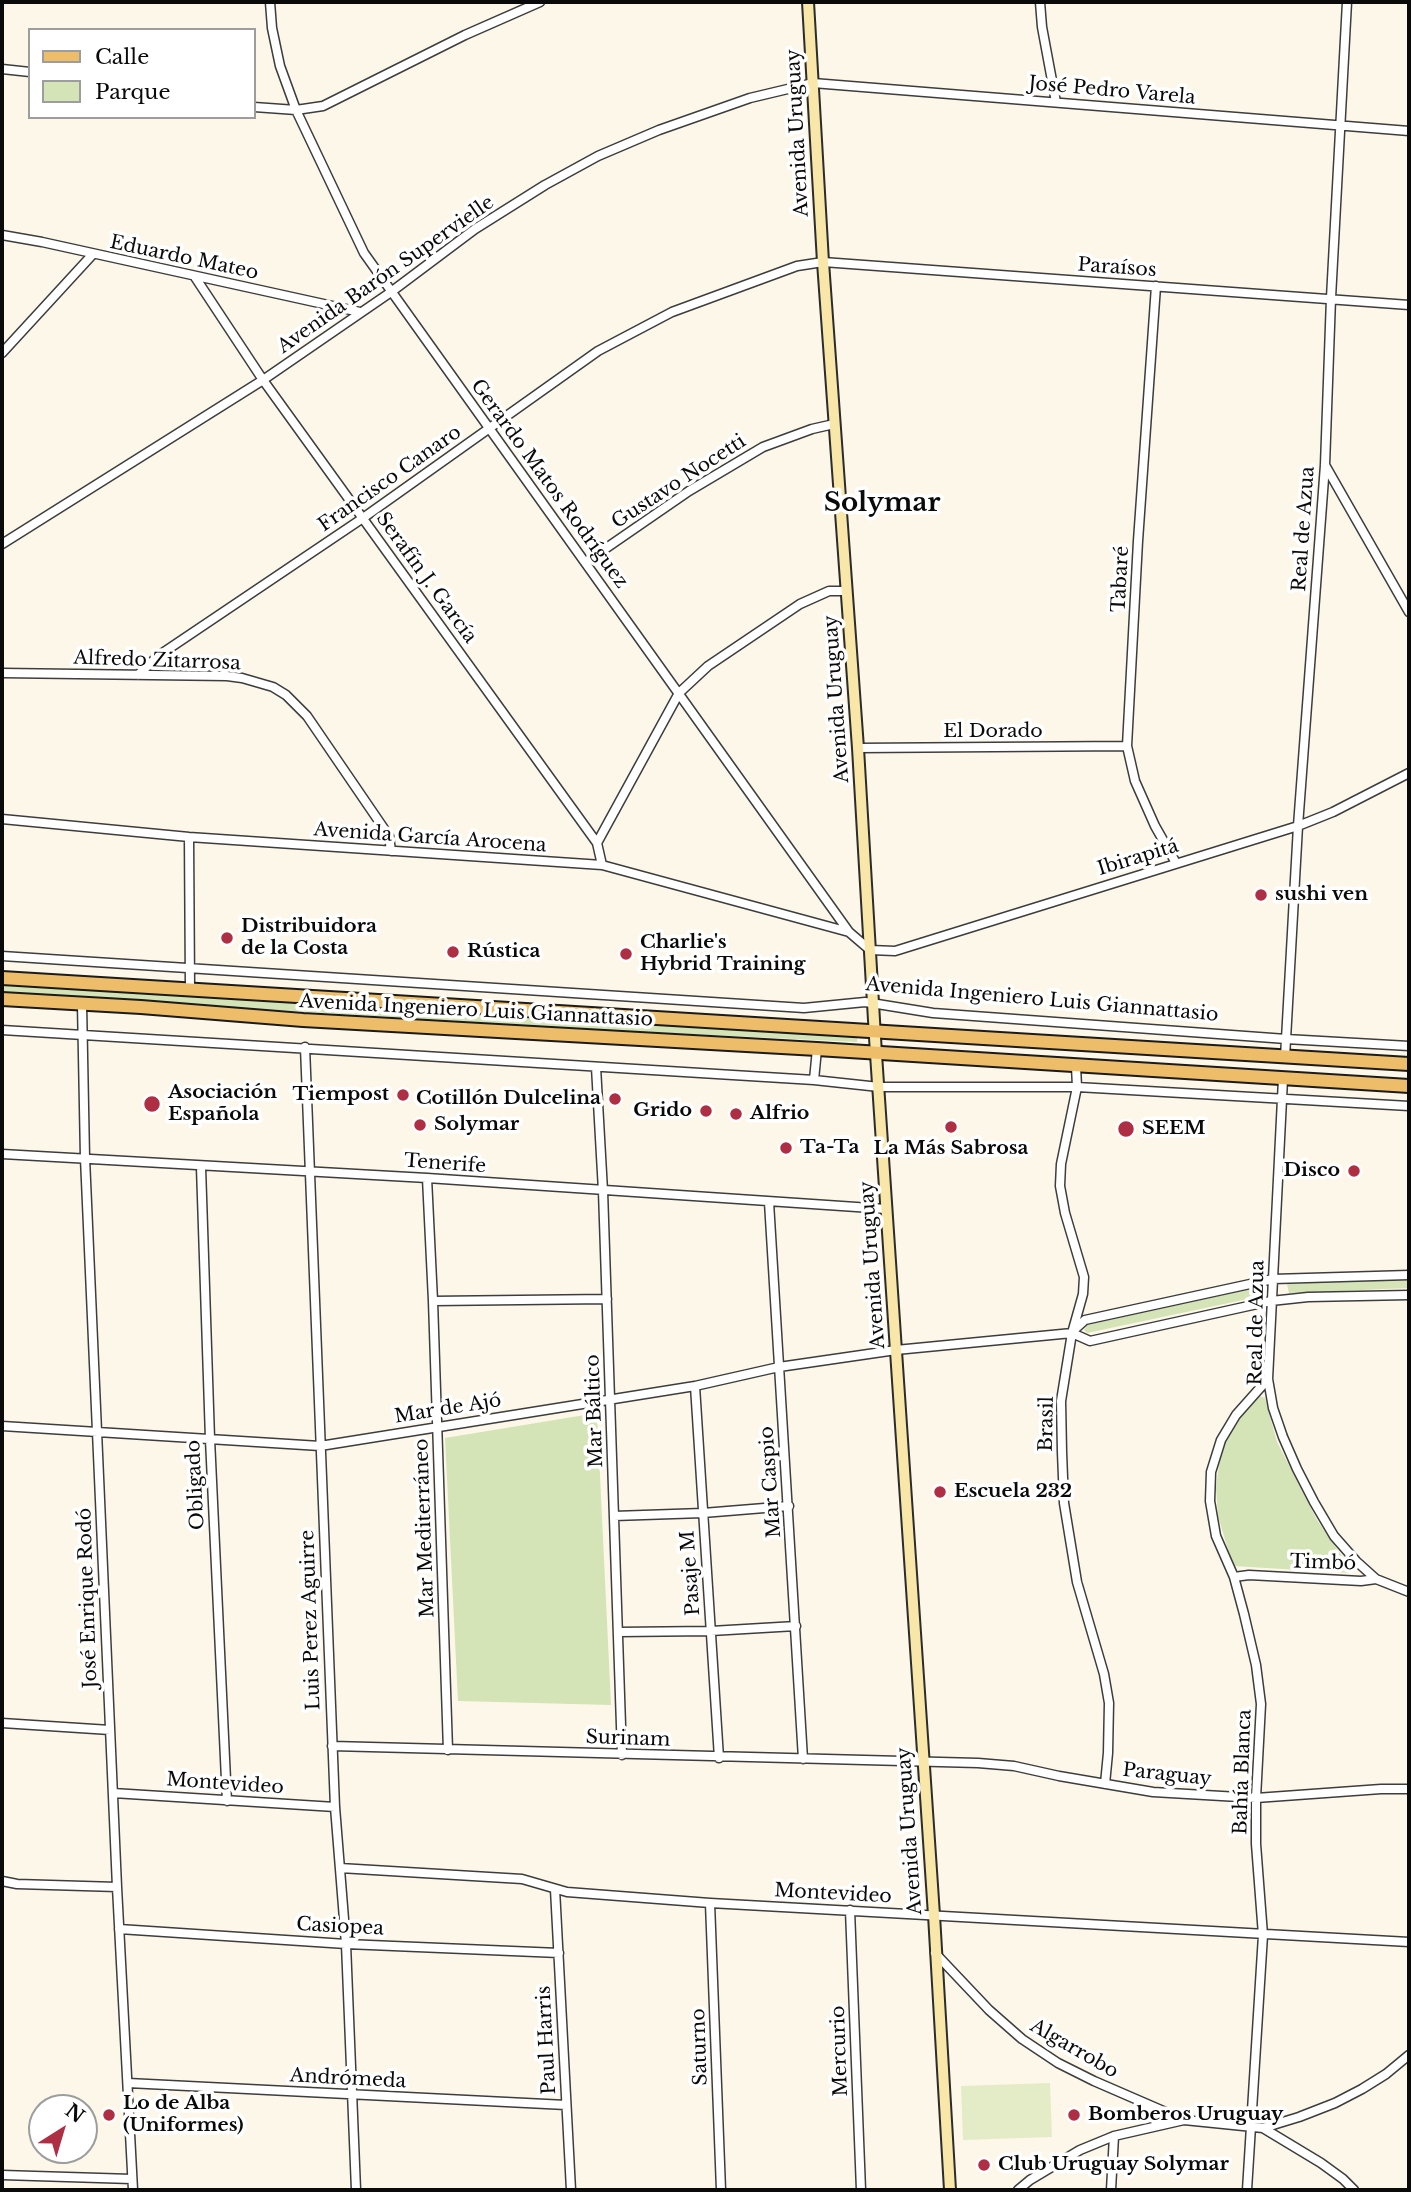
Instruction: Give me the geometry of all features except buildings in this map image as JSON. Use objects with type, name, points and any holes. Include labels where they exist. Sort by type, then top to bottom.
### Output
[{"type":"main road","name":"Avenida Ingeniero Luis Giannattasio","points":[[2,978],[1409,1064]]},
{"type":"main road","name":"Avenida Ingeniero Luis Giannattasio","points":[[2,999],[331,1022],[1409,1086]]},
{"type":"street","name":"Gerardo Matos Rodríguez","points":[[270,2],[280,66],[296,110],[364,253],[849,932],[870,950]]},
{"type":"street","points":[[256,107],[296,110],[323,106],[465,35],[540,2]]},
{"type":"street","name":"Avenida Uruguay","points":[[808,2],[950,2190]]},
{"type":"street","points":[[1040,2],[1056,102]]},
{"type":"street","name":"Real de Azua","points":[[1285,1058],[1297,826],[1325,465],[1347,2]]},
{"type":"street","points":[[2,69],[28,72]]},
{"type":"street","name":"José Pedro Varela","points":[[813,83],[1409,131]]},
{"type":"street","name":"Avenida Barón Supervielle","points":[[2,544],[262,380],[391,292],[475,229],[545,185],[598,156],[659,130],[750,98],[813,83]]},
{"type":"street","name":"Eduardo Mateo","points":[[2,235],[360,312]]},
{"type":"street","points":[[2,353],[93,254]]},
{"type":"street","name":"Paraísos","points":[[823,262],[1409,305]]},
{"type":"street","name":"Francisco Canaro","points":[[138,675],[158,656],[363,518],[598,351],[672,312],[797,266],[823,262]]},
{"type":"street","name":"Serafín J. García","points":[[195,277],[262,380],[597,843],[602,865]]},
{"type":"street","name":"Tabaré","points":[[1156,286],[1127,746],[1135,781],[1155,826],[1176,863]]},
{"type":"street","name":"Gustavo Nocetti","points":[[586,562],[689,491],[763,447],[834,424]]},
{"type":"street","points":[[1325,465],[1409,612]]},
{"type":"street","points":[[597,843],[679,693],[708,666],[800,604],[829,591],[846,591]]},
{"type":"street","name":"Alfredo Zitarrosa","points":[[2,673],[242,678],[259,682],[286,695],[307,716],[388,836],[391,851]]},
{"type":"street","name":"El Dorado","points":[[858,748],[1127,746]]},
{"type":"street","name":"Ibirapitá","points":[[870,950],[895,951],[1297,826],[1333,813],[1409,773]]},
{"type":"street","name":"Avenida García Arocena","points":[[2,819],[190,837],[602,865],[849,932]]},
{"type":"street","points":[[190,837],[190,989]]},
{"type":"street","name":"Avenida Ingeniero Luis Giannattasio","points":[[2,957],[804,1008],[873,1003],[933,1013],[1286,1040],[1409,1046]]},
{"type":"street","name":"José Enrique Rodó","points":[[82,1004],[85,1158],[133,2190]]},
{"type":"street","points":[[2,1030],[814,1080],[879,1087],[1077,1087],[1409,1106]]},
{"type":"street","name":"Luis Perez Aguirre","points":[[305,1048],[332,1746],[346,1944],[356,2190]]},
{"type":"street","points":[[814,1080],[817,1049]]},
{"type":"street","name":"Brasil","points":[[1076,1066],[1077,1087],[1061,1164],[1060,1186],[1084,1277],[1083,1294],[1072,1333],[1061,1401],[1064,1503],[1077,1583],[1104,1674],[1109,1703],[1105,1784]]},
{"type":"street","name":"Mar Báltico","points":[[596,1067],[603,1191],[622,1755]]},
{"type":"street","name":"Real de Azua","points":[[1283,1079],[1268,1379],[1273,1408],[1283,1437],[1314,1502],[1334,1536],[1376,1579]]},
{"type":"street","name":"Tenerife","points":[[2,1154],[427,1178],[886,1209]]},
{"type":"street","name":"Obligado","points":[[201,1167],[210,1439],[227,1801]]},
{"type":"street","name":"Mar Mediterráneo","points":[[427,1178],[448,1750]]},
{"type":"street","name":"Mar Caspio","points":[[769,1202],[803,1759]]},
{"type":"street","points":[[1409,1275],[1273,1279],[1085,1320],[1072,1333],[1090,1341],[1272,1301],[1308,1297],[1409,1295]]},
{"type":"street","points":[[433,1301],[607,1299]]},
{"type":"street","name":"Mar de Ajó","points":[[2,1426],[320,1446],[695,1386],[779,1367],[896,1350],[1072,1333]]},
{"type":"street","name":"Bahía Blanca","points":[[1247,2190],[1263,1935],[1256,1844],[1261,1704],[1256,1665],[1234,1577],[1216,1536],[1210,1501],[1212,1472],[1221,1440],[1236,1415],[1268,1379]]},
{"type":"street","name":"Pasaje M","points":[[695,1386],[719,1758]]},
{"type":"street","points":[[614,1516],[789,1506]]},
{"type":"street","name":"Timbó","points":[[1234,1577],[1249,1575],[1361,1581],[1376,1579],[1409,1591]]},
{"type":"street","points":[[618,1632],[711,1631],[796,1626]]},
{"type":"street","points":[[2,1723],[110,1730]]},
{"type":"street","name":"Surinam","points":[[332,1746],[922,1762]]},
{"type":"street","name":"Paraguay","points":[[922,1762],[1014,1766],[1153,1792],[1195,1796],[1256,1798],[1409,1789]]},
{"type":"street","name":"Montevideo","points":[[113,1793],[335,1807]]},
{"type":"street","name":"Montevideo","points":[[340,1868],[522,1879],[567,1892],[710,1903],[1409,1942]]},
{"type":"street","points":[[2,1881],[17,1884],[117,1887]]},
{"type":"street","name":"Paul Harris","points":[[555,1889],[571,2190]]},
{"type":"street","name":"Saturno","points":[[710,1903],[721,2190]]},
{"type":"street","name":"Mercurio","points":[[850,1910],[861,2190]]},
{"type":"street","name":"Casiopea","points":[[119,1929],[346,1944],[559,1953]]},
{"type":"street","name":"Algarrobo","points":[[935,1952],[973,1994],[1022,2039],[1058,2063],[1094,2081],[1184,2120]]},
{"type":"street","points":[[1263,2128],[1335,2103],[1386,2074],[1409,2055]]},
{"type":"street","name":"Andrómeda","points":[[128,2083],[566,2105]]},
{"type":"street","points":[[1018,2190],[1072,2154],[1114,2136],[1184,2120],[1263,2128],[1321,2163],[1354,2190]]},
{"type":"street","points":[[1111,2190],[1114,2136]]},
{"type":"street","points":[[2,2175],[132,2179]]},
{"type":"green space","points":[[2,984],[857,1036],[857,1042],[584,1029],[2,993]]},
{"type":"green space","points":[[1409,1280],[1409,1288],[1289,1293],[1287,1284]]},
{"type":"green space","points":[[1256,1288],[1257,1297],[1087,1333],[1084,1330],[1087,1325]]},
{"type":"green space","points":[[1257,1395],[1265,1398],[1277,1442],[1317,1520],[1342,1556],[1355,1569],[1350,1573],[1233,1566],[1218,1516],[1216,1488],[1219,1464],[1226,1441],[1240,1415]]},
{"type":"green space","points":[[597,1413],[611,1705],[458,1701],[445,1438]]},
{"type":"green space","points":[[1050,2083],[1052,2137],[963,2140],[961,2086]]},
{"type":"place","name":"sushi ven","points":[[1261,895]]},
{"type":"place","name":"Distribuidora de la Costa","points":[[227,938]]},
{"type":"place","name":"Rústica","points":[[453,952]]},
{"type":"place","name":"Charlie's Hybrid Training","points":[[626,954]]},
{"type":"place","name":"Tiempost","points":[[403,1095]]},
{"type":"place","name":"Cotillón Dulcelina","points":[[615,1099]]},
{"type":"place","name":"Asociación Española","points":[[152,1104]]},
{"type":"place","name":"Grido","points":[[706,1111]]},
{"type":"place","name":"Alfrio","points":[[736,1114]]},
{"type":"place","name":"Solymar","points":[[420,1125]]},
{"type":"place","name":"La Más Sabrosa","points":[[951,1127]]},
{"type":"place","name":"SEEM","points":[[1126,1129]]},
{"type":"place","name":"Ta-Ta","points":[[786,1148]]},
{"type":"place","name":"Disco","points":[[1354,1171]]},
{"type":"place","name":"Escuela 232","points":[[940,1492]]},
{"type":"place","name":"Lo de Alba (Uniformes)","points":[[109,2115]]},
{"type":"place","name":"Bomberos Uruguay","points":[[1074,2115]]},
{"type":"place","name":"Club Uruguay Solymar","points":[[984,2165]]},
{"type":"district","name":"Solymar","points":[[882,504]]}]
